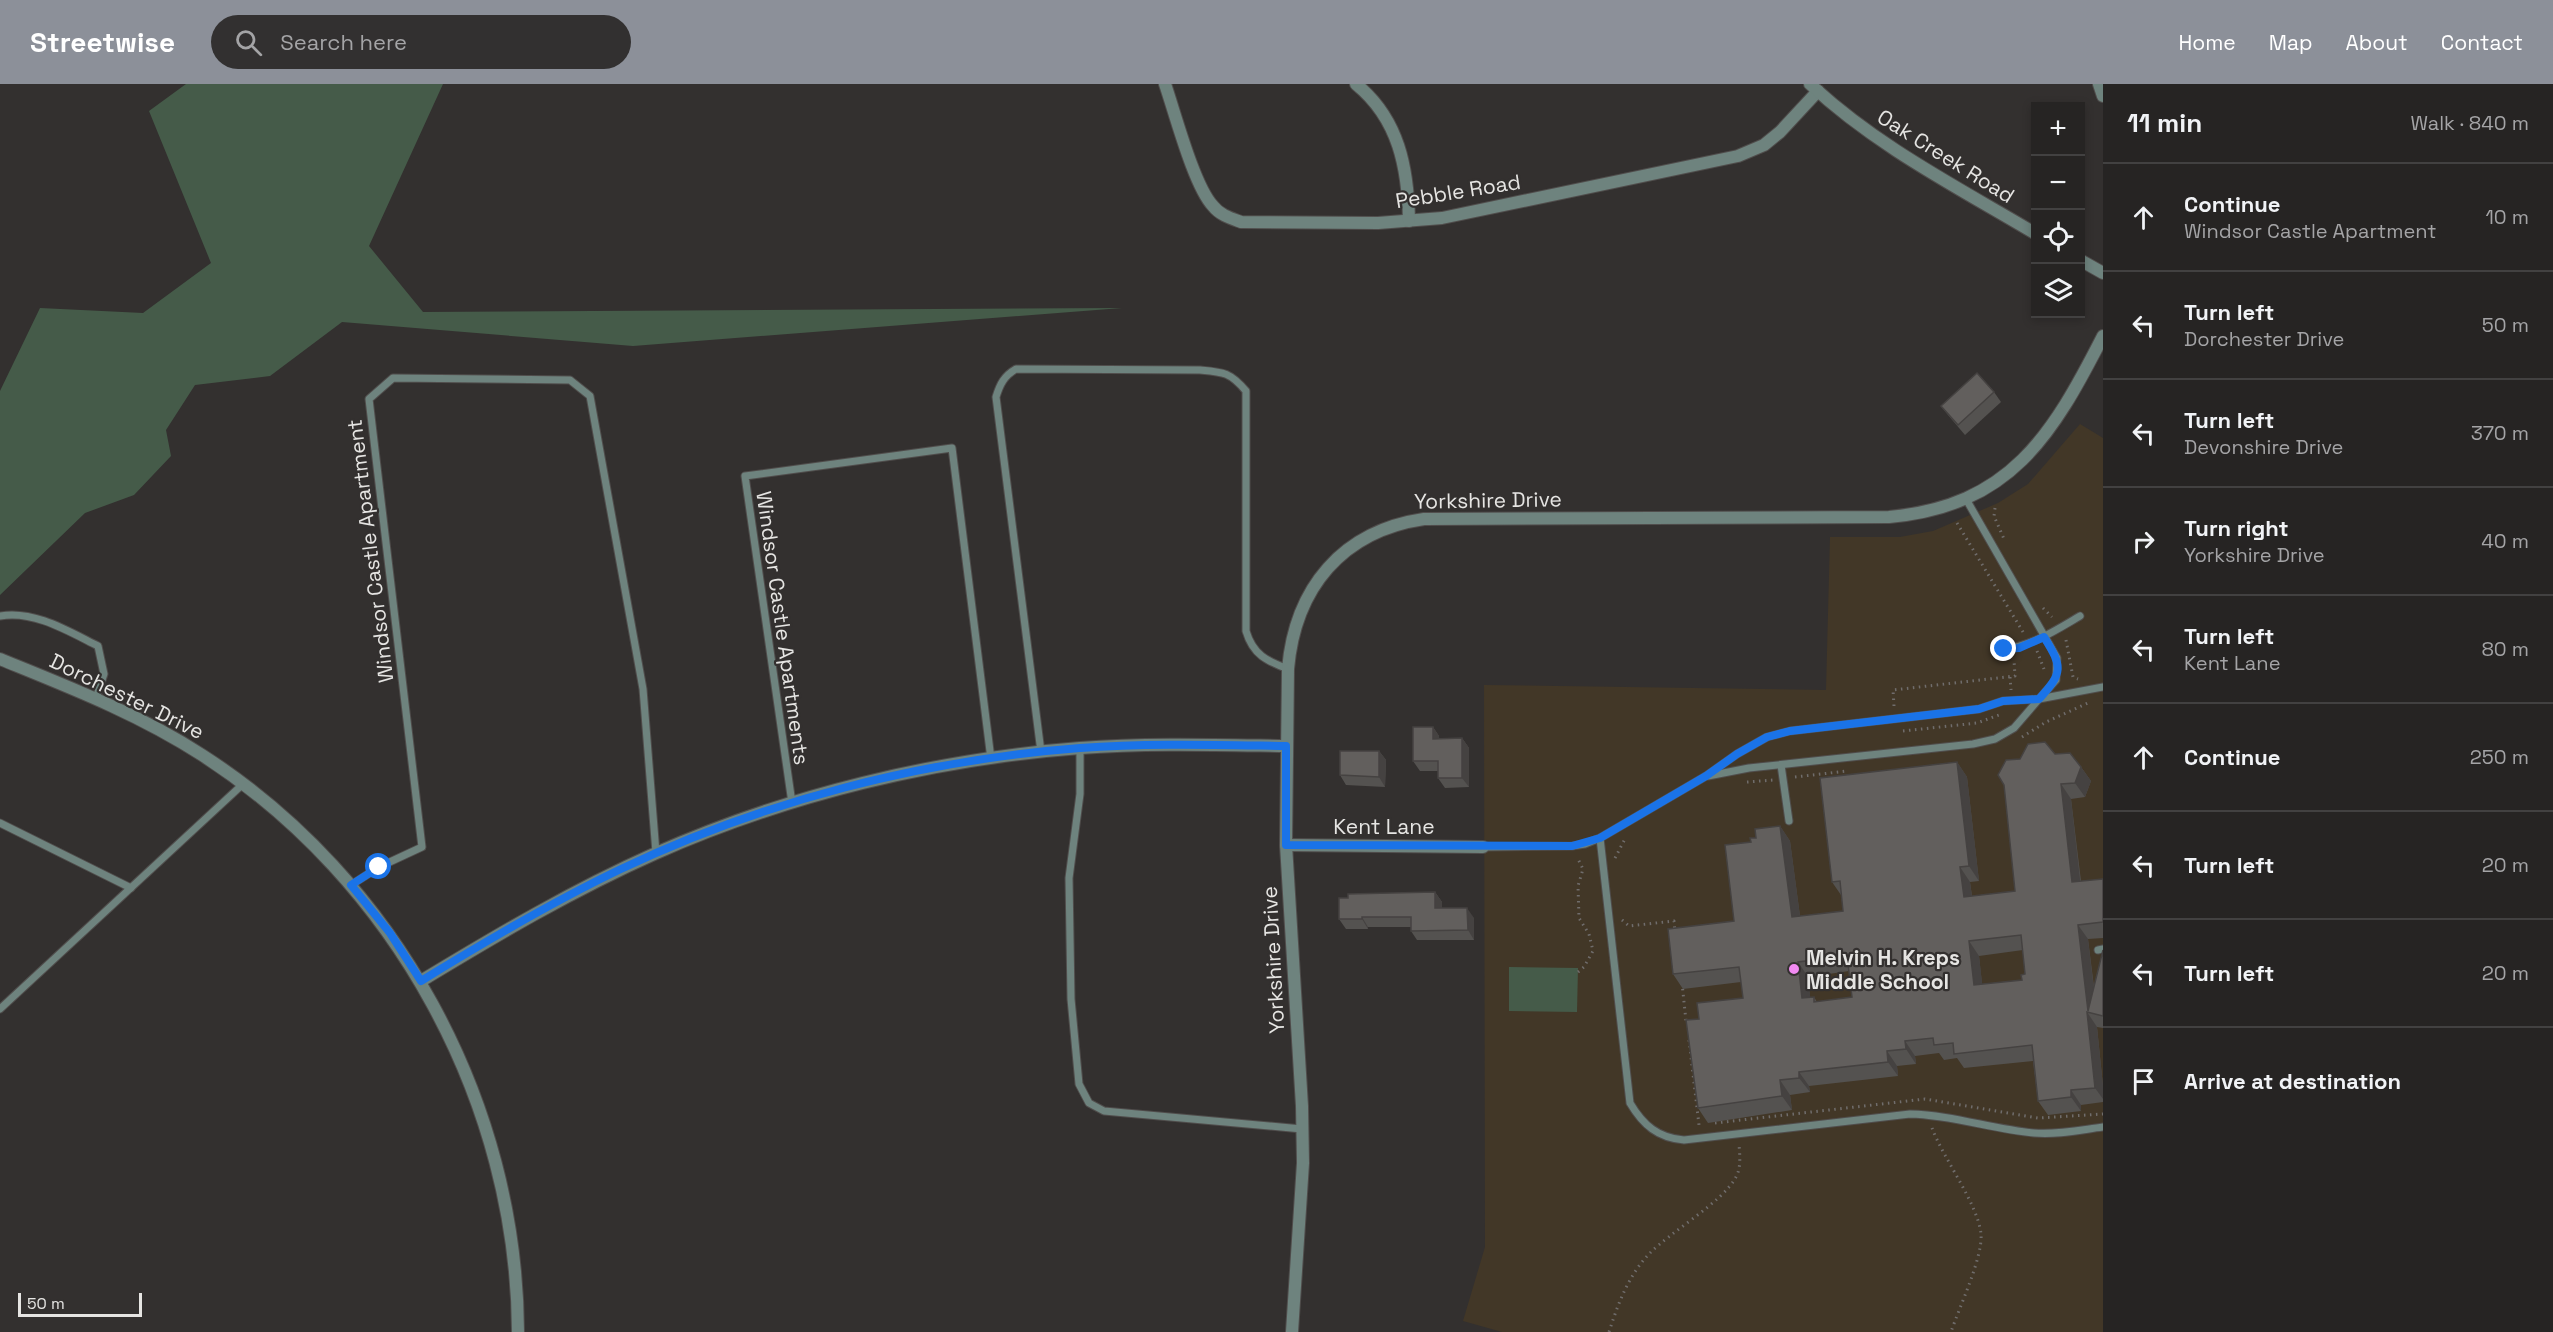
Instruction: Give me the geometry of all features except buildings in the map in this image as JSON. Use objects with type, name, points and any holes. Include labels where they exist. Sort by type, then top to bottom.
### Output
[{"type":"street","name":"Pebble Road","points":[[1164,84],[1202,189],[1212,206],[1224,216],[1241,222],[1378,224],[1442,218],[1738,156],[1764,145],[1780,132],[1814,88]]},
{"type":"street","points":[[1356,84],[1371,96],[1393,129],[1401,153],[1409,221]]},
{"type":"street","points":[[2099,84],[2103,96]]},
{"type":"street","name":"Oak Creek Road","points":[[1814,88],[1913,162],[2031,231]]},
{"type":"street","points":[[2085,263],[2103,273]]},
{"type":"street","name":"Yorkshire Drive","points":[[1292,1332],[1303,1163],[1286,845],[1288,669],[1290,643],[1297,619],[1322,573],[1360,541],[1405,522],[1424,519],[1889,517],[1920,514],[1966,499],[2008,474],[2048,433],[2064,409],[2103,336]]},
{"type":"street","name":"Dorchester Drive","points":[[0,658],[96,698],[169,735],[243,784],[299,830],[351,885],[390,933],[421,981],[467,1076],[500,1173],[515,1260],[518,1332]]},
{"type":"street","points":[[421,981],[565,897],[656,853],[792,803],[866,782],[991,759],[1080,748],[1161,744],[1286,746]]},
{"type":"street","name":"Kent Lane","points":[[1286,845],[1483,847]]},
{"type":"lane","points":[[1041,752],[996,398],[1007,374],[1016,369],[1200,370],[1229,374],[1238,381],[1246,391],[1246,631],[1254,651],[1263,660],[1288,669]]},
{"type":"lane","name":"Windsor Castle Apartment","points":[[351,885],[379,867],[422,847],[369,399],[393,378],[570,380],[590,396],[642,689],[656,853]]},
{"type":"lane","name":"Windsor Castle Apartments","points":[[792,803],[745,476],[952,448],[991,759]]},
{"type":"lane","points":[[1706,776],[1781,765],[1973,744],[1995,739],[2014,728],[2056,680],[2057,658],[1966,499]]},
{"type":"lane","points":[[0,616],[14,613],[59,626],[98,646],[104,674],[96,698]]},
{"type":"lane","points":[[2004,649],[2019,648],[2044,637],[2080,616]]},
{"type":"lane","points":[[1483,847],[1572,846],[1600,838],[1706,776],[1737,754],[1767,737],[1790,731],[1979,709],[2003,701],[2039,699],[2103,687]]},
{"type":"lane","points":[[1080,748],[1080,794],[1069,878],[1071,999],[1079,1084],[1089,1103],[1104,1111],[1302,1129]]},
{"type":"lane","points":[[1781,765],[1789,821]]},
{"type":"lane","points":[[0,1010],[243,784]]},
{"type":"lane","points":[[0,823],[130,888]]},
{"type":"lane","points":[[1600,838],[1630,1103],[1638,1116],[1653,1130],[1668,1139],[1684,1140],[1910,1114],[1934,1114],[2034,1133],[2058,1133],[2103,1127]]},
{"type":"path","points":[[1995,508],[1994,516],[2006,542]]},
{"type":"path","points":[[1958,523],[2023,632]]},
{"type":"path","points":[[2038,599],[2052,617]]},
{"type":"path","points":[[2066,640],[2073,677],[2084,681]]},
{"type":"path","points":[[2037,651],[2043,662],[2044,672]]},
{"type":"path","points":[[1894,706],[1893,690],[2015,676],[2014,660]]},
{"type":"path","points":[[2010,676],[2011,690],[2020,689]]},
{"type":"path","points":[[1741,782],[1774,780]]},
{"type":"path","points":[[1614,864],[1619,843],[1632,833]]},
{"type":"path","points":[[1578,859],[1583,869],[1578,886],[1579,918],[1589,934],[1593,951],[1584,967],[1578,972]]},
{"type":"path","points":[[1620,917],[1629,926],[1674,921],[1675,933]]},
{"type":"path","points":[[1681,978],[1686,1023]]},
{"type":"path","points":[[1688,1034],[1699,1125],[1925,1099],[2038,1118],[2103,1114]]},
{"type":"path","points":[[1931,1125],[1976,1218],[1981,1234],[1980,1250],[1951,1332]]},
{"type":"path","points":[[1609,1332],[1620,1299],[1633,1274],[1648,1255],[1723,1194],[1736,1177],[1740,1160],[1739,1145]]},
{"type":"shaded area","name":"Melvin H. Kreps Middle School","points":[[2080,424],[2103,438],[2103,1332],[1502,1332],[1463,1321],[1485,1247],[1484,685],[1826,690],[1830,537],[1900,537],[1933,531],[1998,503],[2028,484]]},
{"type":"green space","points":[[186,84],[443,84],[369,246],[423,312],[1122,308],[633,346],[342,322],[270,376],[195,385],[166,430],[171,456],[134,495],[85,513],[0,595],[0,391],[40,308],[143,313],[211,263],[149,111]]},
{"type":"green space","points":[[1509,967],[1578,968],[1577,1012],[1509,1011]]},
{"type":"place","name":"Melvin H. Kreps Middle School","points":[[1794,969]]},
{"type":"route","points":[[379,867],[351,885],[390,933],[421,981],[575,892],[656,853],[699,836],[792,803],[866,782],[913,772],[1041,752],[1161,744],[1286,746],[1286,845],[1572,846],[1600,838],[1706,776],[1737,754],[1767,737],[1790,731],[1979,709],[2003,701],[2039,699],[2056,680],[2057,658],[2044,637],[2019,648],[2004,649]]}]
